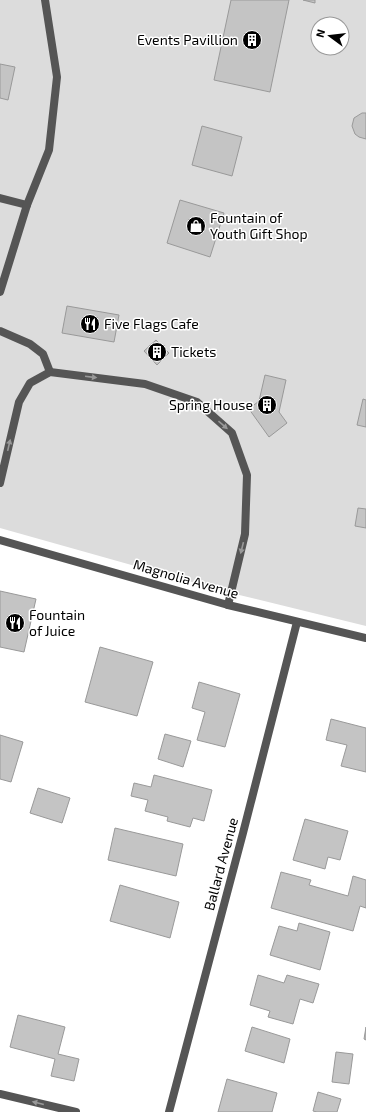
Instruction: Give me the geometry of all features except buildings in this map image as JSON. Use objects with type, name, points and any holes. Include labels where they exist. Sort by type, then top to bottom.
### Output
[{"type":"street","points":[[0,292],[27,205],[49,150],[57,77],[45,0]]},
{"type":"street","points":[[0,198],[27,205]]},
{"type":"street","points":[[0,331],[30,344],[43,354],[50,372]]},
{"type":"street","points":[[0,483],[19,402],[30,383],[50,372],[145,384],[198,402],[232,433],[247,475],[245,534],[228,605]]},
{"type":"street","name":"Magnolia Avenue","points":[[0,540],[228,605],[366,638]]},
{"type":"street","name":"Ballard Avenue","points":[[169,1112],[297,622]]},
{"type":"street","points":[[0,1094],[76,1112]]},
{"type":"shaded area","points":[[0,0],[366,0],[366,626],[231,593],[0,528]]},
{"type":"place","name":"Events Pavillion","points":[[252,40]]},
{"type":"place","name":"Fountain of Youth Gift Shop","points":[[196,226]]},
{"type":"place","name":"Five Flags Cafe","points":[[90,324]]},
{"type":"place","name":"Tickets","points":[[157,352]]},
{"type":"place","name":"Spring House","points":[[267,405]]},
{"type":"place","name":"Fountain of Juice","points":[[15,623]]}]
